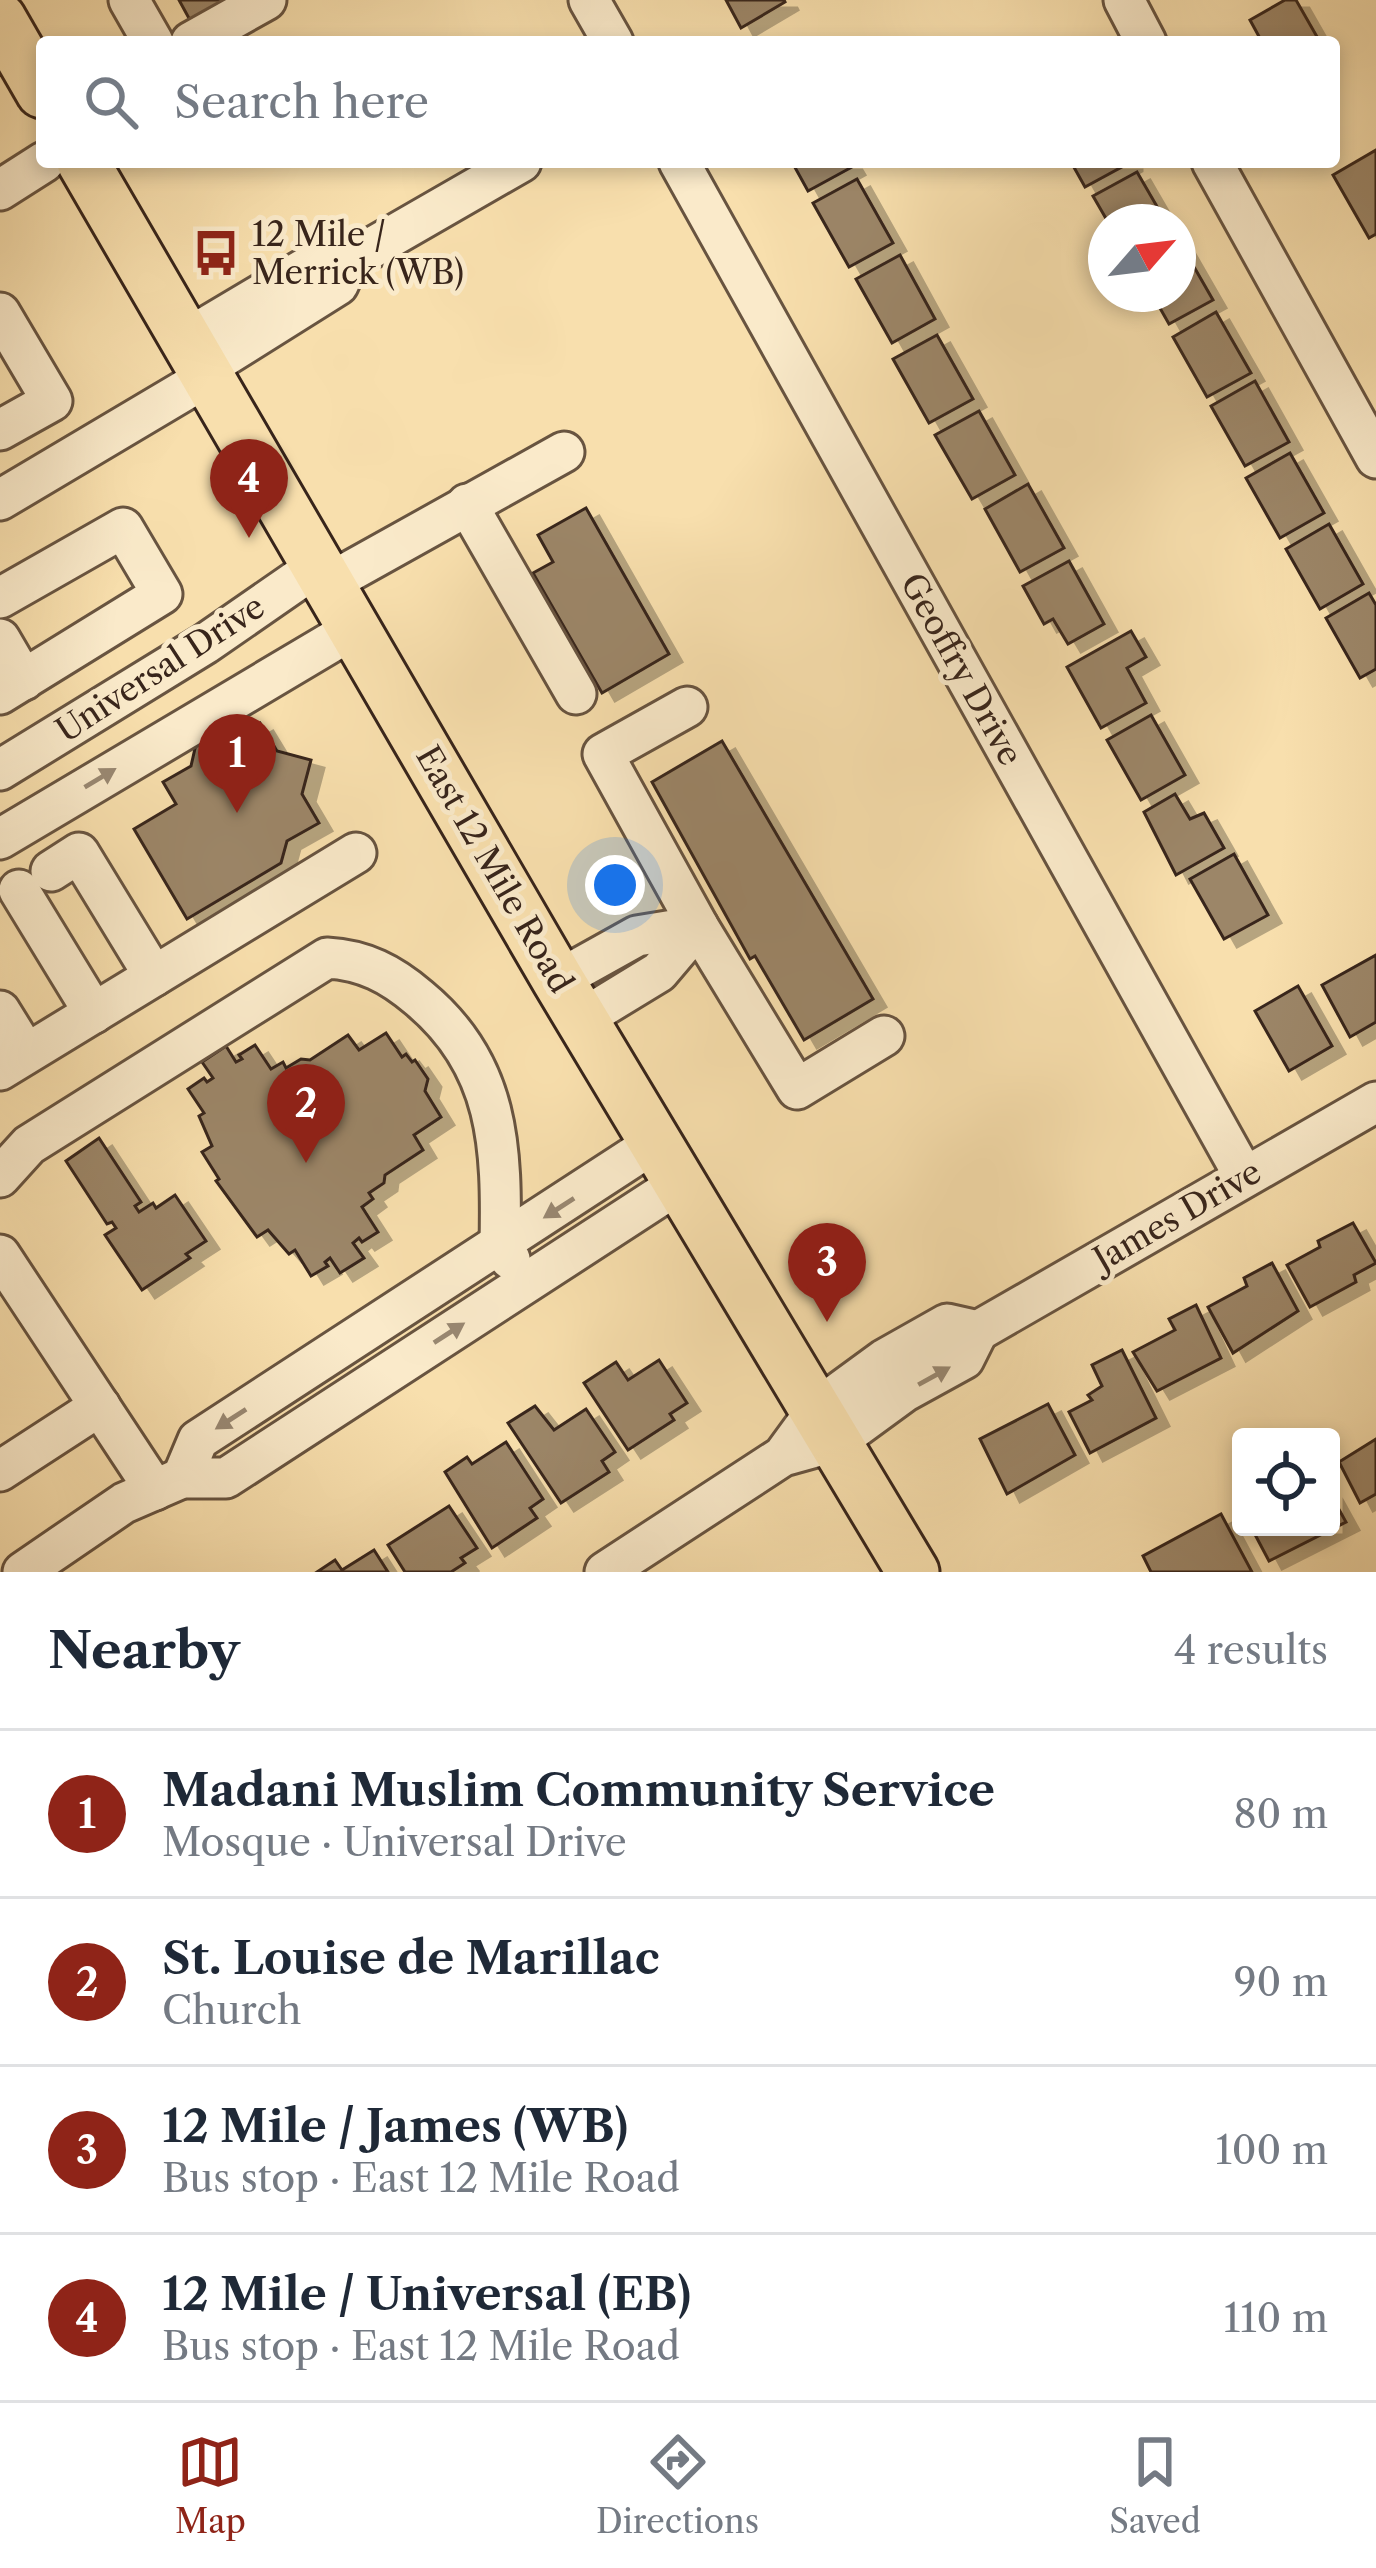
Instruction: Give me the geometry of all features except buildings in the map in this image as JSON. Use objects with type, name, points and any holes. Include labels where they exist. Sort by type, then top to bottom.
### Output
[{"type":"main road","points":[[0,19],[36,82]]},
{"type":"main road","name":"East 12 Mile Road","points":[[86,168],[570,999],[913,1572]]},
{"type":"street","points":[[129,0],[150,36]]},
{"type":"street","points":[[202,36],[266,0]]},
{"type":"street","points":[[590,0],[610,36]]},
{"type":"street","points":[[1124,0],[1143,36]]},
{"type":"street","points":[[0,190],[36,167]]},
{"type":"street","points":[[0,500],[199,362],[321,259],[349,261],[511,168]]},
{"type":"street","name":"Geoffry Drive","points":[[683,168],[1244,1175]]},
{"type":"street","points":[[1215,168],[1376,458]]},
{"type":"street","points":[[0,313],[52,400],[0,430]]},
{"type":"street","name":"Universal Drive","points":[[0,770],[324,574],[564,452]]},
{"type":"street","points":[[467,505],[575,694]]},
{"type":"street","points":[[0,598],[123,529],[163,594],[12,687],[0,639]]},
{"type":"street","name":"Universal Drive","points":[[12,831],[355,628]]},
{"type":"street","points":[[687,707],[603,754],[698,926],[796,1089],[884,1036]]},
{"type":"street","points":[[12,831],[23,887],[94,1013]]},
{"type":"street","points":[[23,887],[79,853],[154,976]]},
{"type":"street","points":[[0,1011],[13,1062],[356,854]]},
{"type":"street","points":[[570,999],[637,936],[698,926]]},
{"type":"street","points":[[0,1177],[29,1145],[327,958],[352,959],[394,977],[436,1012],[467,1047],[481,1076],[499,1141],[500,1245],[526,1283]]},
{"type":"street","name":"James Drive","points":[[604,1572],[828,1424],[885,1359],[947,1324],[979,1330],[1376,1102]]},
{"type":"street","points":[[169,1484],[198,1440],[500,1245],[668,1162]]},
{"type":"street","points":[[22,1572],[124,1503],[169,1484],[226,1478],[526,1283],[668,1162]]},
{"type":"street","points":[[0,1255],[14,1307],[169,1484]]},
{"type":"street","points":[[0,1471],[100,1406]]},
{"type":"place","name":"12 Mile / Merrick (WB)","points":[[216,253]]},
{"type":"place","name":"12 Mile / Universal (EB)","points":[[249,538]]},
{"type":"place","name":"Madani Muslim Community Service","points":[[237,813]]},
{"type":"place","name":"St. Louise de Marillac","points":[[306,1163]]},
{"type":"place","name":"12 Mile / James (WB)","points":[[827,1322]]}]
